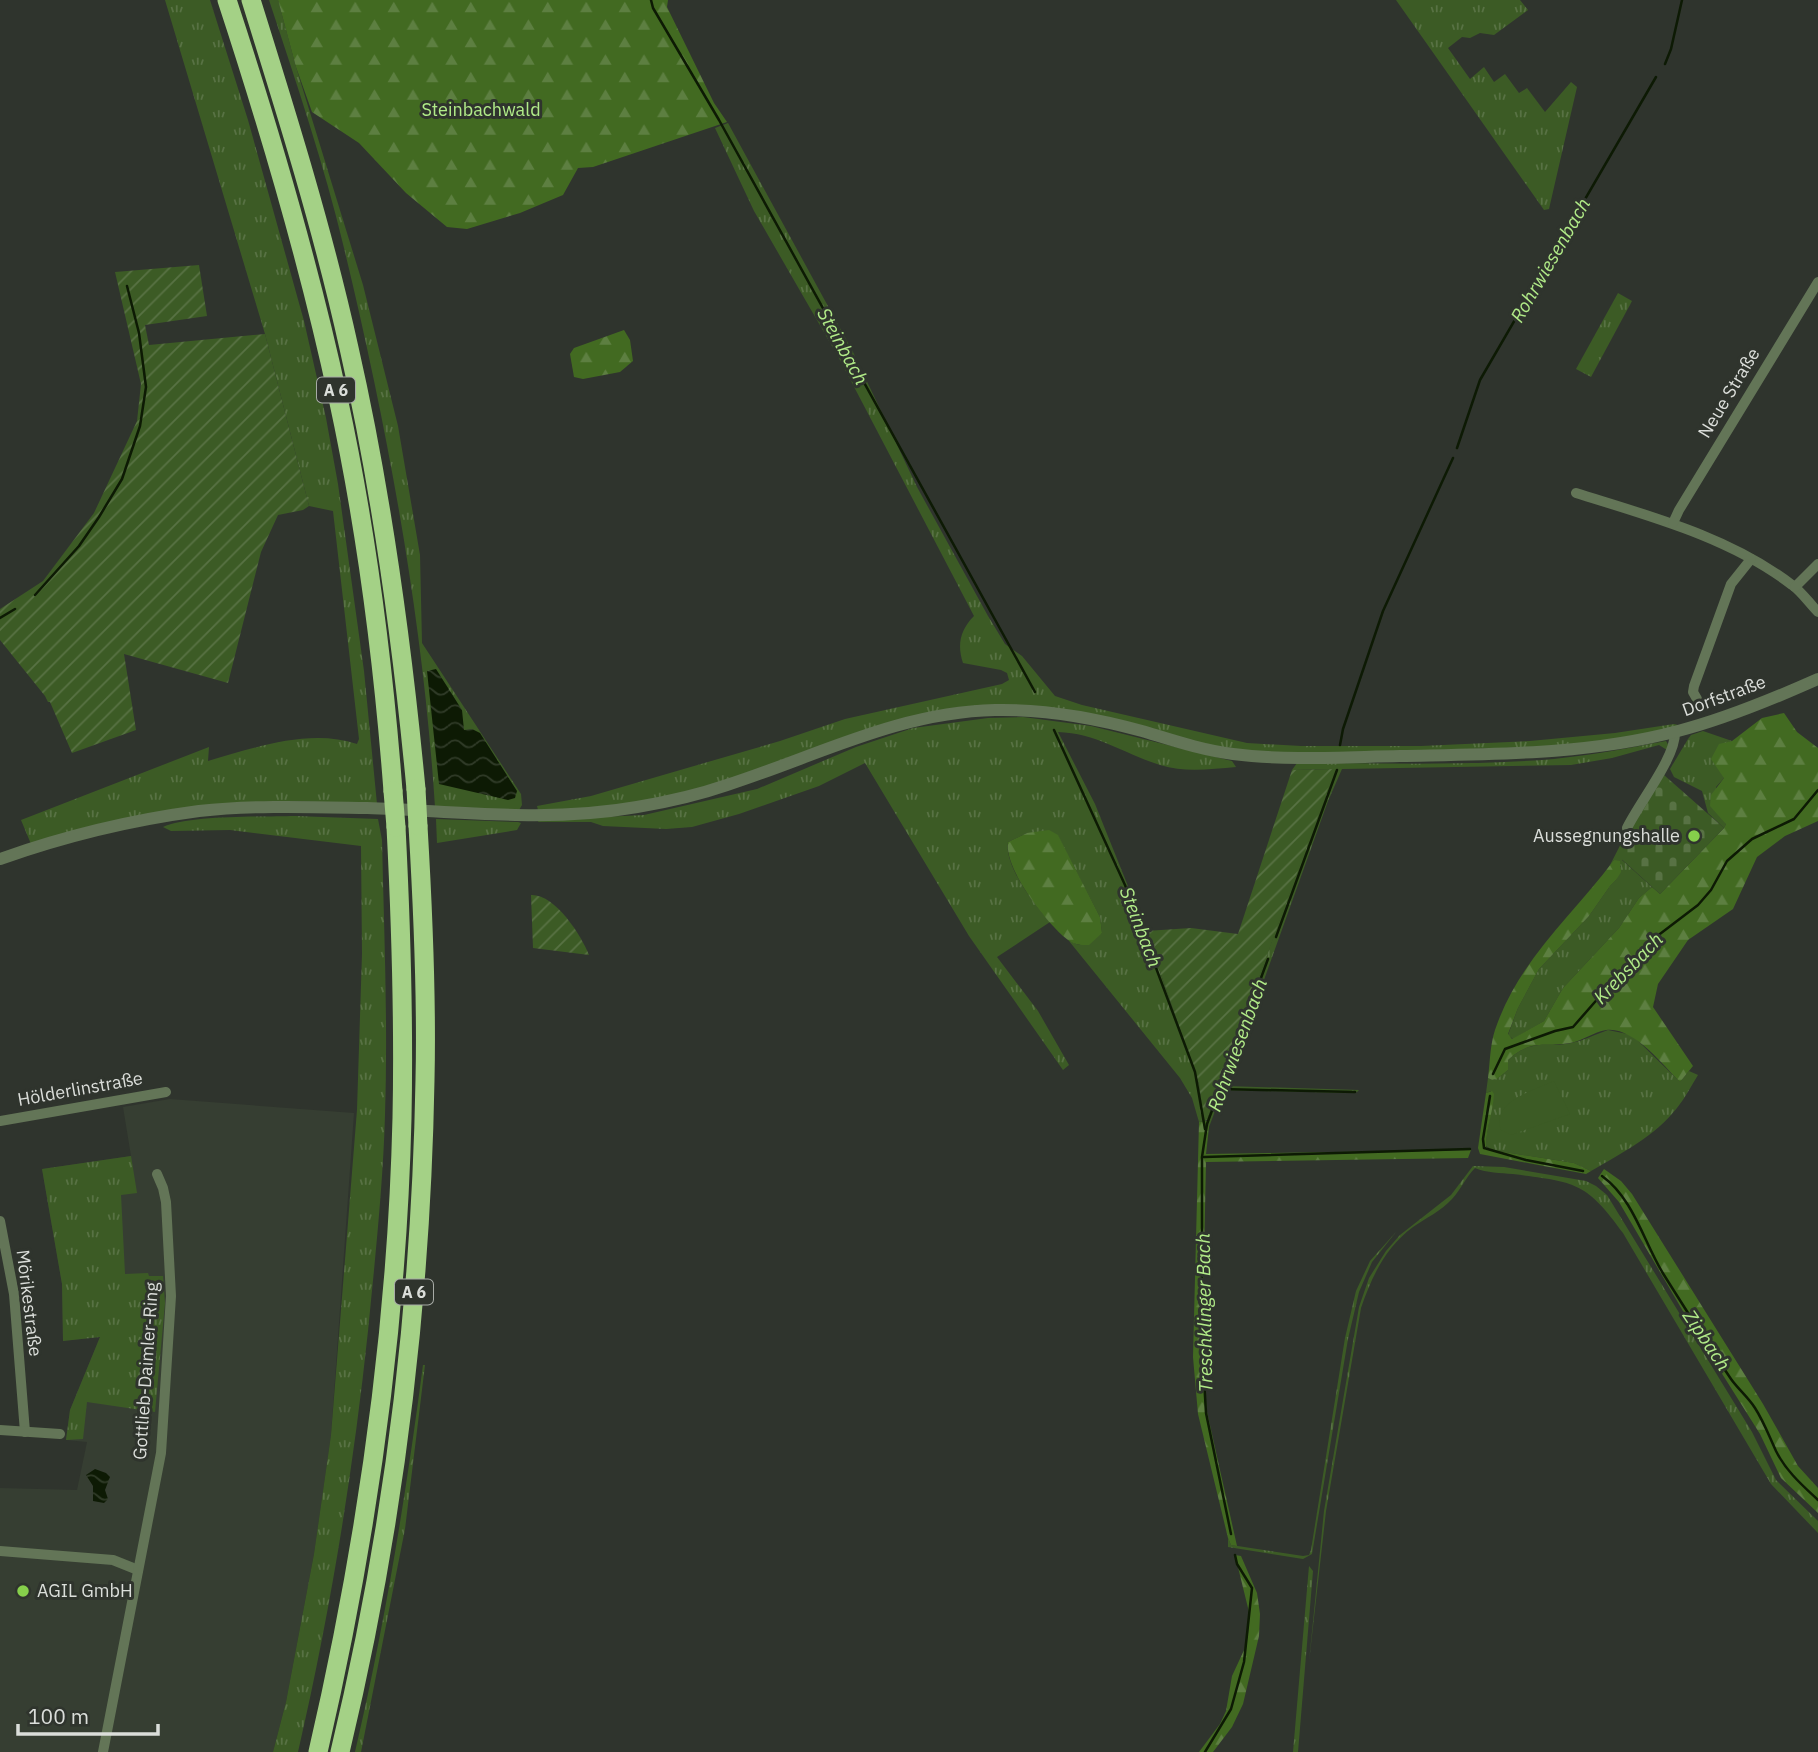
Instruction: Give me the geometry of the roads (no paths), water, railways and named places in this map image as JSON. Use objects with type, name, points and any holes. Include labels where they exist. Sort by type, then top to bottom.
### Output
[{"type":"highway","name":"A 6","points":[[227,0],[275,153],[338,397],[369,567],[384,685],[396,827],[403,1030],[402,1121],[394,1262],[368,1493],[342,1642],[318,1752]]},
{"type":"highway","name":"A 6","points":[[251,0],[307,180],[359,393],[390,565],[416,789],[424,936],[425,1067],[421,1196],[414,1293],[390,1498],[364,1645],[340,1752]]},
{"type":"street","name":"Neue Straße","points":[[1673,523],[1818,282]]},
{"type":"street","points":[[1576,493],[1673,523],[1751,559],[1795,587],[1818,612]]},
{"type":"street","points":[[1697,699],[1693,692],[1694,686],[1731,584],[1751,559]]},
{"type":"street","points":[[1795,587],[1818,564]]},
{"type":"street","name":"Dorfstraße","points":[[0,859],[114,825],[201,811],[262,807],[372,808],[526,815],[584,813],[635,807],[726,786],[890,726],[937,715],[1030,710],[1056,713],[1110,723],[1201,748],[1256,756],[1532,754],[1639,740],[1675,732],[1818,680]]},
{"type":"street","points":[[1627,828],[1670,754],[1675,732]]},
{"type":"street","name":"Hölderlinstraße","points":[[0,1121],[166,1092]]},
{"type":"street","name":"Gottlieb-Daimler-Ring","points":[[103,1752],[161,1453],[171,1296],[166,1202],[157,1174]]},
{"type":"street","name":"Mörikestraße","points":[[0,1221],[13,1294],[26,1432]]},
{"type":"street","points":[[0,1430],[60,1434]]},
{"type":"street","points":[[0,1551],[113,1560],[138,1570]]},
{"type":"water","points":[[436,669],[462,710],[464,730],[472,729],[480,733],[517,791],[515,798],[508,800],[439,784],[427,671]]},
{"type":"water","points":[[95,1469],[110,1477],[105,1490],[108,1499],[104,1503],[93,1501],[93,1486],[86,1475]]},
{"type":"waterway","name":"Steinbach","points":[[651,0],[653,8],[719,120],[1035,692]]},
{"type":"waterway","name":"Rohrwiesenbach","points":[[1665,64],[1682,0]]},
{"type":"waterway","name":"Rohrwiesenbach","points":[[1457,448],[1480,380],[1656,77]]},
{"type":"waterway","points":[[35,595],[79,546],[99,517],[122,479],[140,426],[146,387],[139,333],[127,286]]},
{"type":"waterway","name":"Rohrwiesenbach","points":[[1340,745],[1383,611],[1453,458]]},
{"type":"waterway","points":[[0,618],[15,609]]},
{"type":"waterway","name":"Steinbach","points":[[1054,730],[1125,885],[1195,1072],[1205,1129]]},
{"type":"waterway","name":"Rohrwiesenbach","points":[[1276,937],[1337,770]]},
{"type":"waterway","name":"Krebsbach","points":[[1493,1074],[1505,1049],[1573,1027],[1601,995],[1612,991],[1652,940],[1698,905],[1711,890],[1727,861],[1752,839],[1794,819],[1818,790]]},
{"type":"waterway","name":"Treschklinger Bach","points":[[1231,1534],[1206,1413],[1202,1345],[1202,1157],[1207,1124],[1268,959]]},
{"type":"waterway","points":[[1221,1089],[1355,1092]]},
{"type":"waterway","name":"Zipbach","points":[[1490,1096],[1484,1148],[1526,1160],[1583,1171]]},
{"type":"waterway","name":"Krebsbach","points":[[1204,1157],[1470,1149]]},
{"type":"waterway","name":"Zipbach","points":[[1602,1176],[1630,1209],[1664,1275],[1731,1379],[1755,1408],[1780,1458],[1818,1500]]},
{"type":"waterway","name":"Treschklinger Bach","points":[[1205,1752],[1231,1709],[1244,1662],[1252,1588],[1237,1564],[1235,1555]]},
{"type":"place","name":"Aussegnungshalle","points":[[1694,836]]},
{"type":"place","name":"AGIL GmbH","points":[[23,1591]]},
{"type":"park label","name":"Steinbachwald","points":[[481,110]]}]
